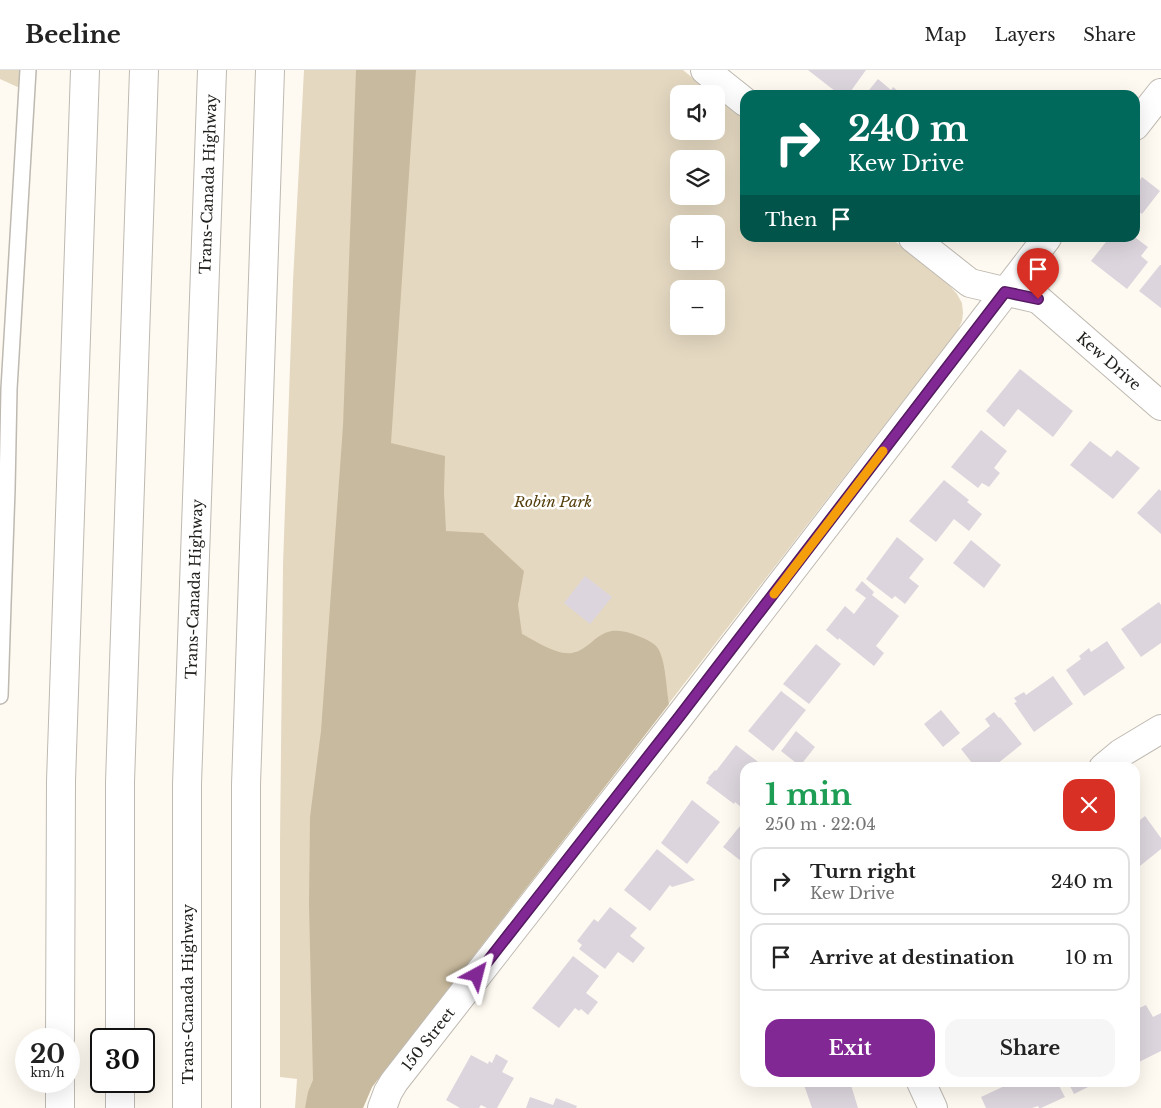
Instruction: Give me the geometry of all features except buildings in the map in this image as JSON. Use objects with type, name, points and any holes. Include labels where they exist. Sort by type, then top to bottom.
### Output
[{"type":"main road","points":[[60,1028],[62,771],[85,70]]},
{"type":"main road","points":[[120,1028],[120,782],[144,70]]},
{"type":"main road","name":"Trans-Canada Highway","points":[[187,1108],[187,784],[212,70]]},
{"type":"main road","points":[[246,1108],[246,784],[270,70]]},
{"type":"main road","points":[[705,70],[740,98]]},
{"type":"main road","points":[[1140,120],[1161,93]]},
{"type":"main road","name":"Kew Drive","points":[[918,242],[970,283],[1038,299],[1161,406]]},
{"type":"main road","name":"150 Street","points":[[382,1108],[394,1082],[679,717],[1044,242]]},
{"type":"main road","points":[[1111,762],[1121,753],[1161,729]]},
{"type":"main road","points":[[923,1087],[933,1108]]},
{"type":"main road","points":[[60,1093],[60,1108]]},
{"type":"main road","points":[[120,1093],[120,1108]]},
{"type":"lane","points":[[0,696],[4,489],[28,70]]},
{"type":"green space","points":[[0,70],[23,70],[22,89],[0,79]]},
{"type":"green space","name":"Robin Park","points":[[304,70],[683,70],[701,85],[670,85],[670,140],[725,140],[725,104],[740,116],[740,242],[896,242],[950,286],[957,294],[962,303],[963,313],[958,330],[372,1087],[363,1108],[295,1108],[297,1079],[280,1077],[283,565],[293,281]]},
{"type":"shaded area","points":[[356,70],[416,70],[391,443],[445,456],[446,531],[483,533],[524,571],[518,605],[522,634],[546,647],[566,653],[578,651],[603,634],[612,631],[627,632],[645,639],[659,650],[665,672],[669,704],[372,1087],[363,1108],[305,1108],[308,1092],[313,1080],[309,904],[310,817],[321,731],[343,426]]},
{"type":"slow traffic","points":[[774,594],[883,451]]},
{"type":"route","points":[[477,975],[679,717],[1005,292],[1038,299]]}]
